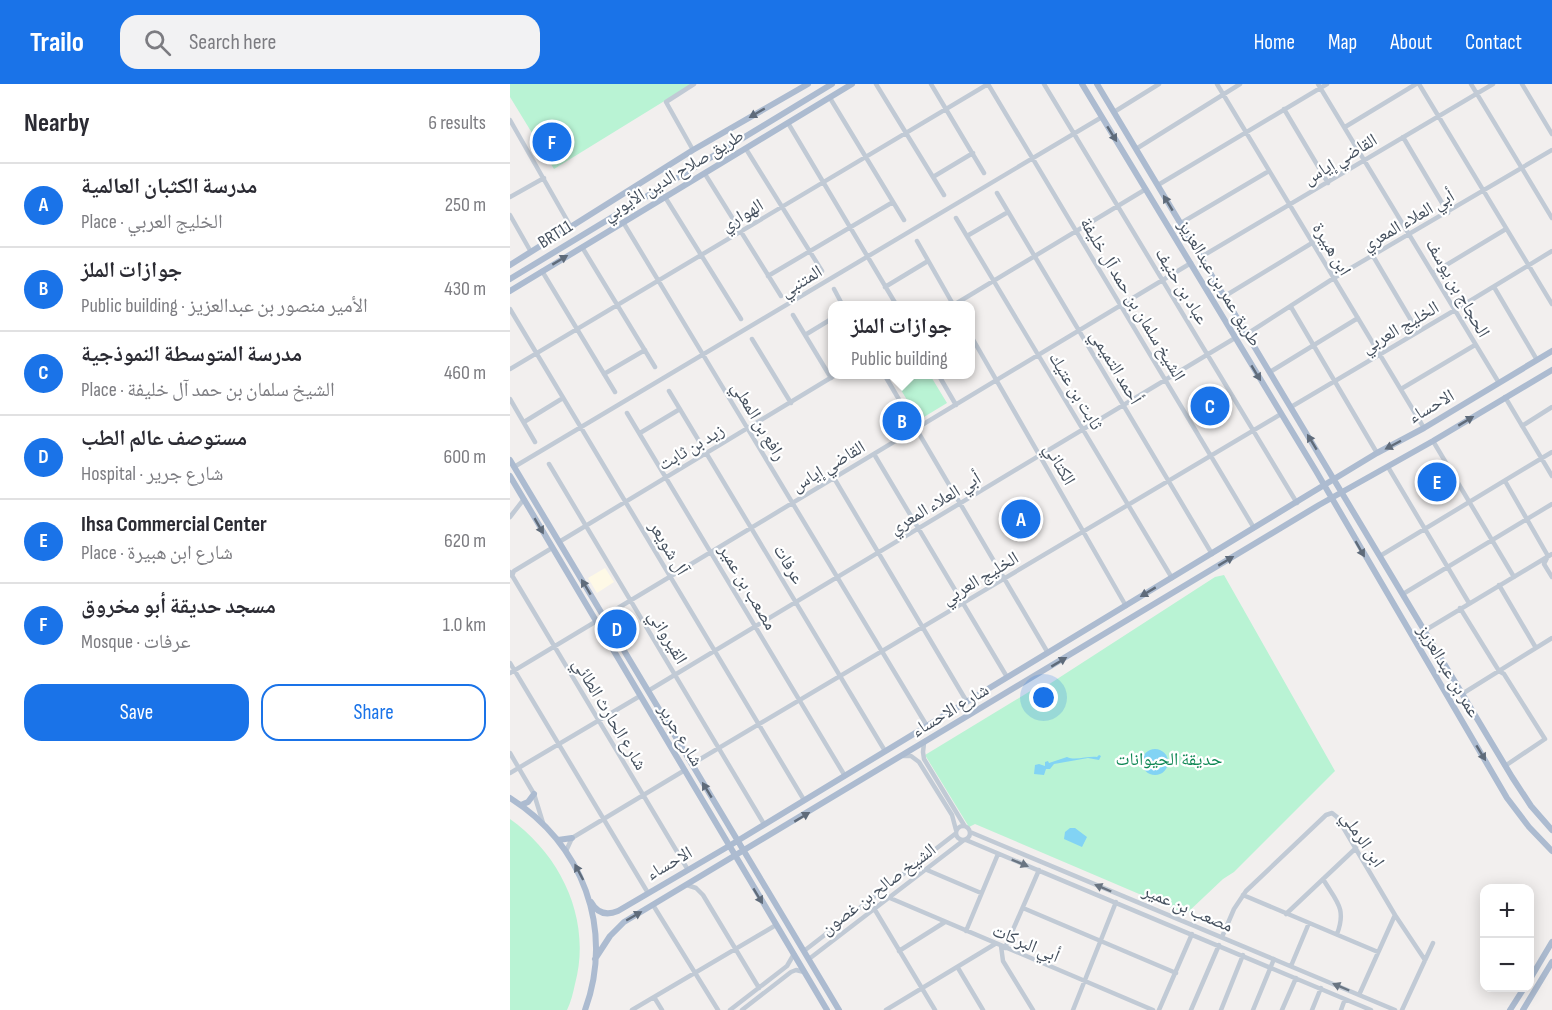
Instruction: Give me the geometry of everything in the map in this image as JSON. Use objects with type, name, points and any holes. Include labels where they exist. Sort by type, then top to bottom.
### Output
[{"type":"main road","name":"طريق صلاح الدين الأيوبي","points":[[510,265],[693,150],[808,84]]},
{"type":"main road","name":"BRT11","points":[[510,279],[832,84]]},
{"type":"main road","name":"طريق صلاح الدين الأيوبي","points":[[510,291],[852,84]]},
{"type":"main road","name":"طريق عمر بن عبدالعزيز","points":[[1082,84],[1316,471],[1330,499]]},
{"type":"main road","name":"طريق عمر بن عبدالعزيز","points":[[1097,84],[1342,492]]},
{"type":"main road","name":"الاحساء","points":[[1324,486],[1552,351]]},
{"type":"main road","name":"الاحساء","points":[[1330,499],[1552,370]]},
{"type":"main road","name":"شارع جرير","points":[[510,460],[809,959]]},
{"type":"main road","points":[[1316,471],[1326,478],[1329,476],[1328,469]]},
{"type":"main road","points":[[1344,474],[1341,483],[1346,488],[1350,487]]},
{"type":"main road","name":"شارع جرير","points":[[510,476],[826,1010]]},
{"type":"main road","name":"شارع الاحساء","points":[[729,846],[1324,486]]},
{"type":"main road","name":"عمر بن عبدالعزيز","points":[[1342,492],[1524,797],[1552,830]]},
{"type":"main road","points":[[1314,493],[1318,493],[1322,498],[1319,505]]},
{"type":"main road","points":[[1336,508],[1335,501],[1340,498],[1349,504]]},
{"type":"main road","name":"شارع الاحساء","points":[[595,959],[606,941],[619,927],[653,905],[1330,499]]},
{"type":"main road","name":"عمر بن عبدالعزيز","points":[[1330,499],[1507,798],[1529,827],[1552,850]]},
{"type":"main road","points":[[521,805],[528,802],[534,794]]},
{"type":"main road","points":[[510,798],[543,823],[558,840],[581,875],[591,902],[596,930],[595,959],[590,996],[585,1010]]},
{"type":"main road","points":[[722,835],[726,839],[731,839],[733,836],[731,830]]},
{"type":"main road","points":[[751,832],[747,837],[748,842],[757,843]]},
{"type":"main road","points":[[558,840],[572,837]]},
{"type":"main road","name":"الاحساء","points":[[591,902],[596,909],[604,913],[613,913],[729,846]]},
{"type":"main road","points":[[716,854],[723,851],[727,854],[722,865]]},
{"type":"main road","points":[[741,867],[739,861],[741,858],[745,857],[750,861]]},
{"type":"main road","points":[[1534,972],[1552,942]]},
{"type":"main road","points":[[809,959],[839,1010]]},
{"type":"main road","points":[[1523,1010],[1552,962]]},
{"type":"main road","points":[[1510,1010],[1521,992]]},
{"type":"main road","points":[[590,996],[592,1010]]},
{"type":"street","points":[[693,150],[666,102],[694,84]]},
{"type":"street","points":[[876,84],[944,195]]},
{"type":"street","points":[[931,84],[984,173]]},
{"type":"street","name":"الهواري","points":[[510,369],[988,84]]},
{"type":"street","name":"الشيخ سلمان بن حمد آل خليفة","points":[[988,84],[1254,528]]},
{"type":"street","name":"عباد بن حنيف","points":[[1044,84],[1297,503]]},
{"type":"street","points":[[1114,112],[1159,84]]},
{"type":"street","name":"ابن هبيرة","points":[[1217,84],[1424,428]]},
{"type":"street","points":[[1136,149],[1240,84]]},
{"type":"street","points":[[1158,185],[1319,86],[1327,84]]},
{"type":"street","points":[[1345,128],[1417,84],[1552,304]]},
{"type":"street","points":[[1471,84],[1552,218]]},
{"type":"street","name":"القاضي إياس","points":[[1201,257],[1493,84]]},
{"type":"street","points":[[1522,84],[1552,134]]},
{"type":"street","name":"الحجاج بن يوسف","points":[[1319,86],[1411,234],[1499,383]]},
{"type":"street","points":[[830,98],[904,220]]},
{"type":"street","points":[[1284,109],[1328,183]]},
{"type":"street","name":"المتنبي","points":[[514,467],[1102,117]]},
{"type":"street","points":[[510,120],[571,227]]},
{"type":"street","points":[[788,123],[894,301]]},
{"type":"street","points":[[1403,137],[1448,213]]},
{"type":"street","points":[[746,149],[822,271]]},
{"type":"street","name":"أبي العلاء المعري","points":[[1247,334],[1334,278],[1552,150]]},
{"type":"street","points":[[933,177],[973,153]]},
{"type":"street","points":[[1181,223],[1269,171]]},
{"type":"street","points":[[705,174],[781,296]]},
{"type":"street","points":[[510,197],[544,178]]},
{"type":"street","points":[[960,301],[1146,189]]},
{"type":"street","name":"أحمد التميمي","points":[[997,193],[1212,554]]},
{"type":"street","points":[[665,197],[741,319]]},
{"type":"street","points":[[768,276],[893,202]]},
{"type":"street","points":[[967,236],[1008,212]]},
{"type":"street","points":[[510,215],[531,252]]},
{"type":"street","name":"ثابت بن عتيك","points":[[956,218],[1172,578]]},
{"type":"street","name":"رافع بن المعلي","points":[[623,222],[927,726]]},
{"type":"street","points":[[1433,273],[1506,229]]},
{"type":"street","points":[[917,242],[951,301]]},
{"type":"street","points":[[1225,296],[1312,243]]},
{"type":"street","points":[[582,247],[655,367]]},
{"type":"street","name":"الخليج العربي","points":[[1291,407],[1552,251]]},
{"type":"street","points":[[1373,256],[1418,332]]},
{"type":"street","points":[[885,287],[928,261]]},
{"type":"street","name":"القاضي إياس","points":[[603,617],[1191,263]]},
{"type":"street","points":[[542,271],[615,392]]},
{"type":"street","points":[[1494,287],[1537,360]]},
{"type":"street","points":[[834,289],[840,301]]},
{"type":"street","points":[[1291,307],[1377,453]]},
{"type":"street","name":"آل شويعر","points":[[510,309],[804,800]]},
{"type":"street","points":[[793,315],[828,373]]},
{"type":"street","points":[[1270,372],[1358,318]]},
{"type":"street","points":[[805,335],[828,321]]},
{"type":"street","name":"أبي العلاء المعري","points":[[648,691],[1235,338]]},
{"type":"street","points":[[752,339],[791,403]]},
{"type":"street","name":"الكتاني","points":[[975,343],[1126,606]]},
{"type":"street","points":[[1401,389],[1475,345]]},
{"type":"street","points":[[604,374],[645,350]]},
{"type":"street","name":"زيد بن ثابت","points":[[559,542],[829,379]]},
{"type":"street","points":[[886,379],[1048,653]]},
{"type":"street","points":[[940,379],[956,405]]},
{"type":"street","name":"عرفات","points":[[669,391],[885,751]]},
{"type":"street","points":[[1506,397],[1552,476]]},
{"type":"street","points":[[524,422],[563,398]]},
{"type":"street","points":[[510,399],[535,442]]},
{"type":"street","points":[[1522,426],[1552,407]]},
{"type":"street","points":[[640,433],[680,409]]},
{"type":"street","name":"مصعب بن عمير","points":[[627,413],[845,776]]},
{"type":"street","name":"الخليج العربي","points":[[692,764],[1281,414]]},
{"type":"street","points":[[1433,441],[1514,577]]},
{"type":"street","points":[[1380,556],[1552,452]]},
{"type":"street","points":[[874,454],[1007,677]]},
{"type":"street","name":"القيرواني","points":[[549,464],[764,824]]},
{"type":"street","points":[[1388,466],[1469,603]]},
{"type":"street","points":[[834,478],[967,702]]},
{"type":"street","points":[[1505,481],[1550,555]]},
{"type":"street","points":[[510,517],[524,499]]},
{"type":"street","points":[[1403,594],[1552,504]]},
{"type":"street","points":[[511,575],[552,549]]},
{"type":"street","points":[[1424,631],[1550,555]]},
{"type":"street","points":[[1550,555],[1544,564],[1552,577]]},
{"type":"street","name":"شارع الحارث الطائي","points":[[511,575],[688,870]]},
{"type":"street","points":[[1499,585],[1536,648]]},
{"type":"street","points":[[1460,608],[1545,740],[1505,765]]},
{"type":"street","points":[[512,672],[595,622]]},
{"type":"street","points":[[1462,693],[1552,638]]},
{"type":"street","points":[[510,663],[512,672],[648,893]]},
{"type":"street","points":[[510,773],[640,696]]},
{"type":"street","points":[[924,743],[922,760],[951,815],[956,832]]},
{"type":"street","points":[[510,753],[534,794],[543,823]]},
{"type":"street","points":[[901,757],[911,756],[922,760]]},
{"type":"street","name":"مصعب بن عمير","points":[[922,760],[970,832],[1395,1010]]},
{"type":"street","points":[[566,851],[572,837],[685,770]]},
{"type":"street","name":"ابن الرملي","points":[[1222,937],[1243,895],[1328,814],[1336,815],[1395,915],[1425,960]]},
{"type":"street","points":[[956,832],[958,827],[964,825]]},
{"type":"street","name":"مصعب بن عمير","points":[[956,832],[959,840],[965,840],[1039,870],[1371,1010]]},
{"type":"street","name":"الشيخ صالح بن غصون","points":[[804,951],[956,832]]},
{"type":"street","points":[[965,840],[970,832]]},
{"type":"street","name":"الشيخ صالح بن غصون","points":[[809,959],[965,840]]},
{"type":"street","points":[[1286,914],[1356,848]]},
{"type":"street","points":[[966,931],[998,854]]},
{"type":"street","points":[[927,870],[981,893]]},
{"type":"street","points":[[886,1010],[1001,946],[1023,908],[1039,870]]},
{"type":"street","points":[[1323,879],[1342,912],[1337,934]]},
{"type":"street","points":[[687,885],[696,888],[703,895],[759,988]]},
{"type":"street","points":[[1243,895],[1378,952]]},
{"type":"street","name":"أبي البركات","points":[[890,898],[1153,1010]]},
{"type":"street","points":[[868,902],[870,909],[876,909],[935,1010]]},
{"type":"street","points":[[1073,1010],[1116,902]]},
{"type":"street","points":[[653,905],[718,1010]]},
{"type":"street","points":[[861,907],[867,909],[867,916]]},
{"type":"street","points":[[1023,908],[1176,973]]},
{"type":"street","points":[[1359,995],[1395,915]]},
{"type":"street","points":[[899,951],[945,922]]},
{"type":"street","points":[[1291,966],[1309,923]]},
{"type":"street","points":[[632,1010],[776,925]]},
{"type":"street","points":[[1159,1010],[1192,934]]},
{"type":"street","points":[[1402,1010],[1433,943]]},
{"type":"street","points":[[1191,1010],[1219,945]]},
{"type":"street","points":[[1001,946],[1003,961],[1033,1010]]},
{"type":"street","points":[[730,1010],[785,967],[794,954]]},
{"type":"street","points":[[1221,1010],[1244,955]]},
{"type":"street","points":[[1253,1010],[1274,959]]},
{"type":"street","points":[[785,967],[784,973],[789,974]]},
{"type":"street","points":[[958,968],[983,1010]]},
{"type":"street","points":[[742,1010],[789,974],[796,970],[804,972]]},
{"type":"street","points":[[777,974],[783,975],[781,979]]},
{"type":"street","points":[[1282,1010],[1296,978]]},
{"type":"street","points":[[1312,1010],[1321,988]]},
{"type":"street","points":[[654,997],[662,1010]]},
{"type":"street","points":[[1341,1010],[1345,999]]},
{"type":"shaded area","points":[[605,568],[614,582],[597,593],[588,578]]},
{"type":"green space","points":[[510,84],[692,84],[554,169],[510,97]]},
{"type":"green space","points":[[894,379],[932,379],[947,403],[919,420]]},
{"type":"green space","name":"حديقة الحيوانات","points":[[1224,575],[1335,771],[1234,872],[1223,879],[1186,914],[975,824],[969,827],[925,755],[1032,690],[1037,692],[1215,577]]},
{"type":"green space","points":[[510,819],[528,834],[558,871],[576,914],[579,960],[567,1010],[510,1010]]},
{"type":"water","points":[[1155,749],[1164,753],[1168,762],[1164,771],[1155,775],[1146,771],[1142,762],[1146,753]]},
{"type":"water","points":[[1101,756],[1099,760],[1088,758],[1054,764],[1050,769],[1046,769],[1044,775],[1034,774],[1035,765],[1045,766],[1045,762],[1048,761],[1049,763],[1067,757],[1097,757]]},
{"type":"water","points":[[1070,828],[1075,828],[1087,837],[1082,847],[1064,839],[1065,832]]},
{"type":"place","name":"مسجد حديقة أبو مخروق","points":[[552,142]]},
{"type":"place","name":"مدرسة المتوسطة النموذجية","points":[[1210,406]]},
{"type":"place","name":"جوازات الملز","points":[[902,421]]},
{"type":"place","name":"Ihsa Commercial Center","points":[[1437,482]]},
{"type":"place","name":"مدرسة الكثبان العالمية","points":[[1021,519]]},
{"type":"place","name":"مستوصف عالم الطب","points":[[617,629]]}]
